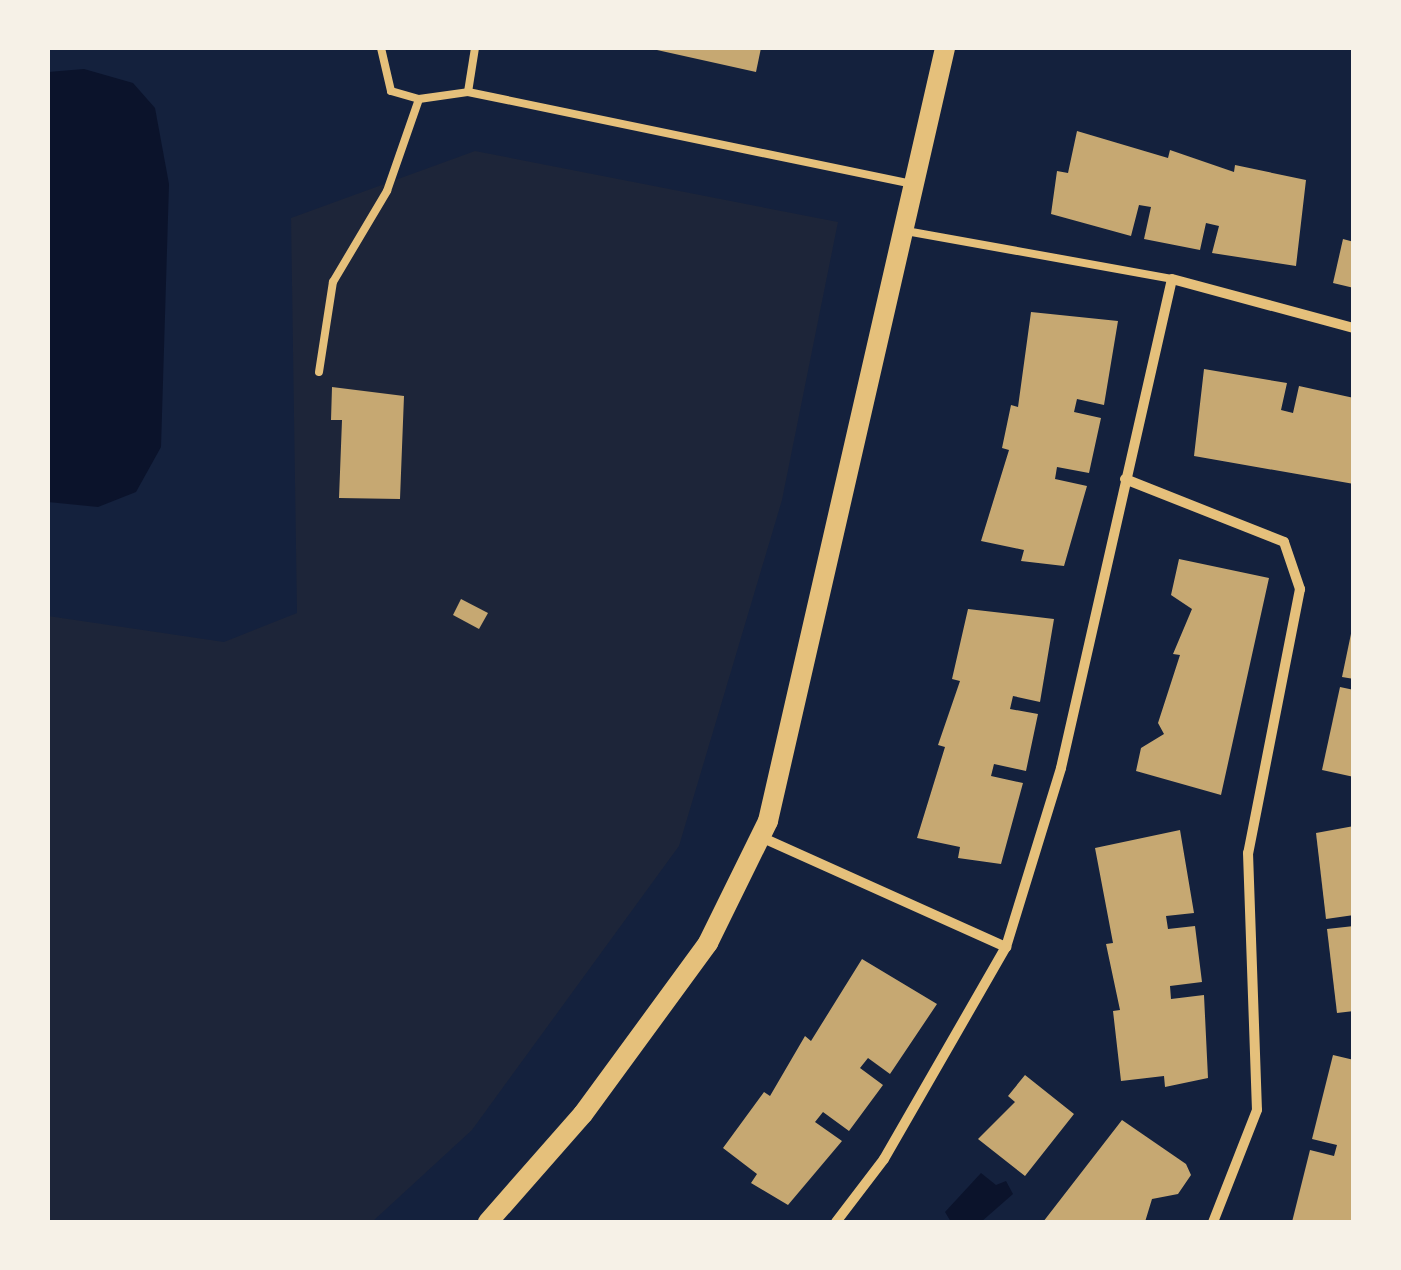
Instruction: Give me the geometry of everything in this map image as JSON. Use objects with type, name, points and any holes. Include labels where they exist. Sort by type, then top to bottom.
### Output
[{"type":"main road","points":[[488,1222],[582,1114],[708,943],[761,837],[946,48]]},
{"type":"street","points":[[836,1222],[884,1159],[1006,947],[1061,768],[1172,280],[1354,328]]},
{"type":"street","points":[[1124,479],[1284,542],[1300,589],[1248,853],[1257,1110],[1213,1222]]},
{"type":"street","points":[[761,837],[1006,947]]},
{"type":"lane","points":[[381,48],[391,91],[419,99],[468,92],[916,184]]},
{"type":"lane","points":[[468,92],[475,48]]},
{"type":"lane","points":[[319,372],[333,282],[387,191],[419,99]]},
{"type":"lane","points":[[905,231],[1172,280]]},
{"type":"shaded area","points":[[84,69],[133,83],[155,108],[169,184],[161,447],[136,492],[98,507],[48,502],[48,72]]},
{"type":"shaded area","points":[[475,151],[838,222],[782,500],[679,846],[472,1130],[372,1222],[48,1222],[48,616],[224,642],[297,613],[291,218]]},
{"type":"shaded area","points":[[981,1173],[996,1185],[1006,1181],[1013,1194],[981,1222],[951,1222],[945,1212]]},
{"type":"building","points":[[648,48],[761,48],[756,72]]},
{"type":"building","points":[[1077,131],[1168,158],[1170,150],[1234,172],[1235,165],[1306,180],[1296,266],[1212,253],[1219,226],[1206,223],[1200,250],[1144,239],[1151,207],[1139,205],[1131,236],[1051,214],[1057,171],[1068,173]]},
{"type":"building","points":[[1343,239],[1354,242],[1354,288],[1333,283]]},
{"type":"building","points":[[1031,312],[1118,321],[1104,405],[1077,399],[1074,412],[1101,418],[1089,473],[1057,467],[1055,479],[1087,486],[1064,566],[1021,561],[1024,550],[981,541],[1009,450],[1002,448],[1011,405],[1018,407]]},
{"type":"building","points":[[1204,369],[1287,383],[1281,410],[1293,413],[1299,386],[1354,398],[1354,484],[1194,456]]},
{"type":"building","points":[[332,387],[404,396],[400,499],[339,498],[342,420],[331,420]]},
{"type":"building","points":[[1179,559],[1269,578],[1221,795],[1136,771],[1141,748],[1164,734],[1158,723],[1180,655],[1173,654],[1192,609],[1171,595]]},
{"type":"building","points":[[461,599],[488,613],[479,629],[453,615]]},
{"type":"building","points":[[968,609],[1054,619],[1040,702],[1013,696],[1010,709],[1038,714],[1026,771],[994,764],[991,776],[1023,783],[1001,864],[958,858],[960,847],[917,838],[945,747],[938,745],[960,681],[952,679]]},
{"type":"building","points":[[1354,630],[1354,679],[1342,677]]},
{"type":"building","points":[[1340,687],[1354,690],[1354,777],[1322,770]]},
{"type":"building","points":[[1354,826],[1354,915],[1326,919],[1316,833]]},
{"type":"building","points":[[1180,830],[1194,913],[1166,916],[1168,929],[1195,926],[1202,982],[1170,986],[1171,999],[1204,995],[1208,1078],[1165,1087],[1164,1076],[1121,1081],[1113,1011],[1120,1010],[1106,944],[1113,943],[1095,848]]},
{"type":"building","points":[[1354,926],[1354,1011],[1337,1013],[1327,929]]},
{"type":"building","points":[[862,959],[937,1004],[890,1074],[868,1058],[860,1068],[883,1085],[849,1131],[823,1112],[815,1122],[842,1141],[788,1205],[751,1183],[757,1174],[723,1148],[764,1092],[770,1096],[805,1036],[811,1041]]},
{"type":"building","points":[[1333,1055],[1354,1060],[1354,1222],[1292,1222],[1310,1150],[1334,1156],[1337,1145],[1312,1139]]},
{"type":"building","points":[[1025,1075],[1074,1114],[1025,1176],[978,1139],[1015,1102],[1008,1096]]},
{"type":"building","points":[[1122,1120],[1186,1164],[1191,1175],[1178,1194],[1152,1199],[1145,1222],[1043,1222]]}]
